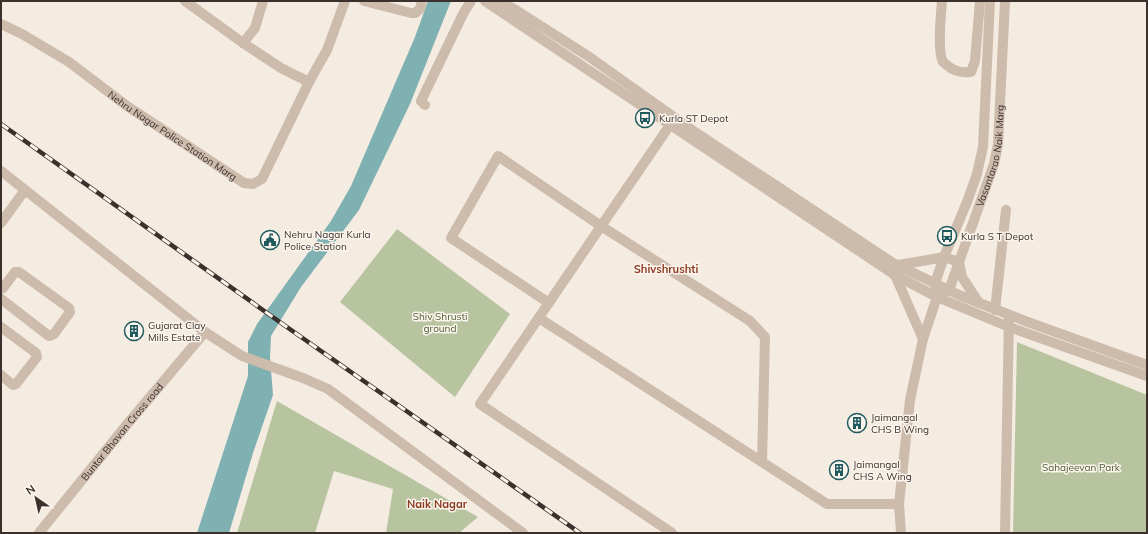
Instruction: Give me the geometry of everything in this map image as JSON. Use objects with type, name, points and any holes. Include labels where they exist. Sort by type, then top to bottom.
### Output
[{"type":"street","points":[[185,1],[243,43],[281,68],[309,82]]},
{"type":"street","points":[[243,43],[254,28],[263,1]]},
{"type":"street","name":"Nehru Nagar Police Station Marg","points":[[1,24],[22,34],[69,62],[127,106],[244,183],[253,184],[262,178],[309,82],[327,50],[345,1]]},
{"type":"street","points":[[364,1],[410,13],[415,13],[420,9],[422,1]]},
{"type":"street","points":[[425,105],[421,101],[463,14],[471,1]]},
{"type":"street","points":[[485,1],[672,121],[937,297],[1009,327],[1147,376]]},
{"type":"street","points":[[499,1],[588,56],[672,121]]},
{"type":"street","points":[[942,1],[940,51],[943,62],[953,71],[971,72],[975,62],[980,1]]},
{"type":"street","name":"Vasantarao Naik Marg","points":[[901,533],[899,504],[910,400],[923,339],[937,297],[935,283],[967,202],[977,174],[984,146],[990,1]]},
{"type":"street","name":"Vasantarao Naik Marg","points":[[949,290],[990,178],[998,144],[1006,1]]},
{"type":"street","points":[[988,36],[1004,36]]},
{"type":"street","points":[[987,64],[1003,65]]},
{"type":"street","points":[[985,115],[1000,115]]},
{"type":"street","points":[[672,121],[480,404],[672,533]]},
{"type":"street","points":[[549,303],[451,238],[498,156],[601,226],[750,321],[765,337],[762,462]]},
{"type":"street","points":[[1,171],[205,332],[242,356],[303,378],[328,389],[523,533]]},
{"type":"street","points":[[977,174],[990,178]]},
{"type":"street","points":[[1,223],[25,190]]},
{"type":"street","points":[[995,310],[1006,210]]},
{"type":"street","points":[[897,270],[944,257],[960,262],[962,277],[979,303]]},
{"type":"street","points":[[897,270],[935,283],[995,310],[1147,365]]},
{"type":"street","points":[[897,270],[923,339]]},
{"type":"street","points":[[1,289],[16,272],[19,272],[69,308],[70,312],[54,334],[50,336],[1,299]]},
{"type":"street","points":[[937,297],[949,290]]},
{"type":"street","points":[[1005,533],[1009,315]]},
{"type":"street","points":[[539,318],[827,504],[899,504]]},
{"type":"street","points":[[1,327],[36,353],[37,357],[15,385],[1,375]]},
{"type":"street","name":"Buntar Bhavan Cross road","points":[[39,533],[129,422],[205,332]]},
{"type":"green space","name":"Shiv Shrusti ground","points":[[397,229],[510,314],[455,397],[340,302]]},
{"type":"green space","name":"Sahajeevan Park","points":[[1017,342],[1147,395],[1147,533],[1013,533]]},
{"type":"green space","points":[[277,401],[478,517],[459,533],[386,533],[393,489],[334,471],[315,533],[237,533]]},
{"type":"water","points":[[428,1],[451,1],[410,104],[359,210],[301,287],[271,336],[270,357],[273,395],[253,453],[229,533],[197,533],[248,376],[248,342],[257,324],[331,221],[351,186],[415,37]]},
{"type":"railway","points":[[1,124],[580,533]]},
{"type":"place","name":"Kurla ST Depot","points":[[645,118]]},
{"type":"place","name":"Kurla S T Depot","points":[[947,236]]},
{"type":"place","name":"Nehru Nagar Kurla Police Station","points":[[270,240]]},
{"type":"place","name":"Gujarat Clay Mills Estate","points":[[134,331]]},
{"type":"place","name":"Jaimangal CHS B Wing","points":[[857,423]]},
{"type":"place","name":"Jaimangal CHS A Wing","points":[[839,470]]},
{"type":"district","name":"Shivshrushti","points":[[666,269]]},
{"type":"district","name":"Naik Nagar","points":[[437,504]]}]
